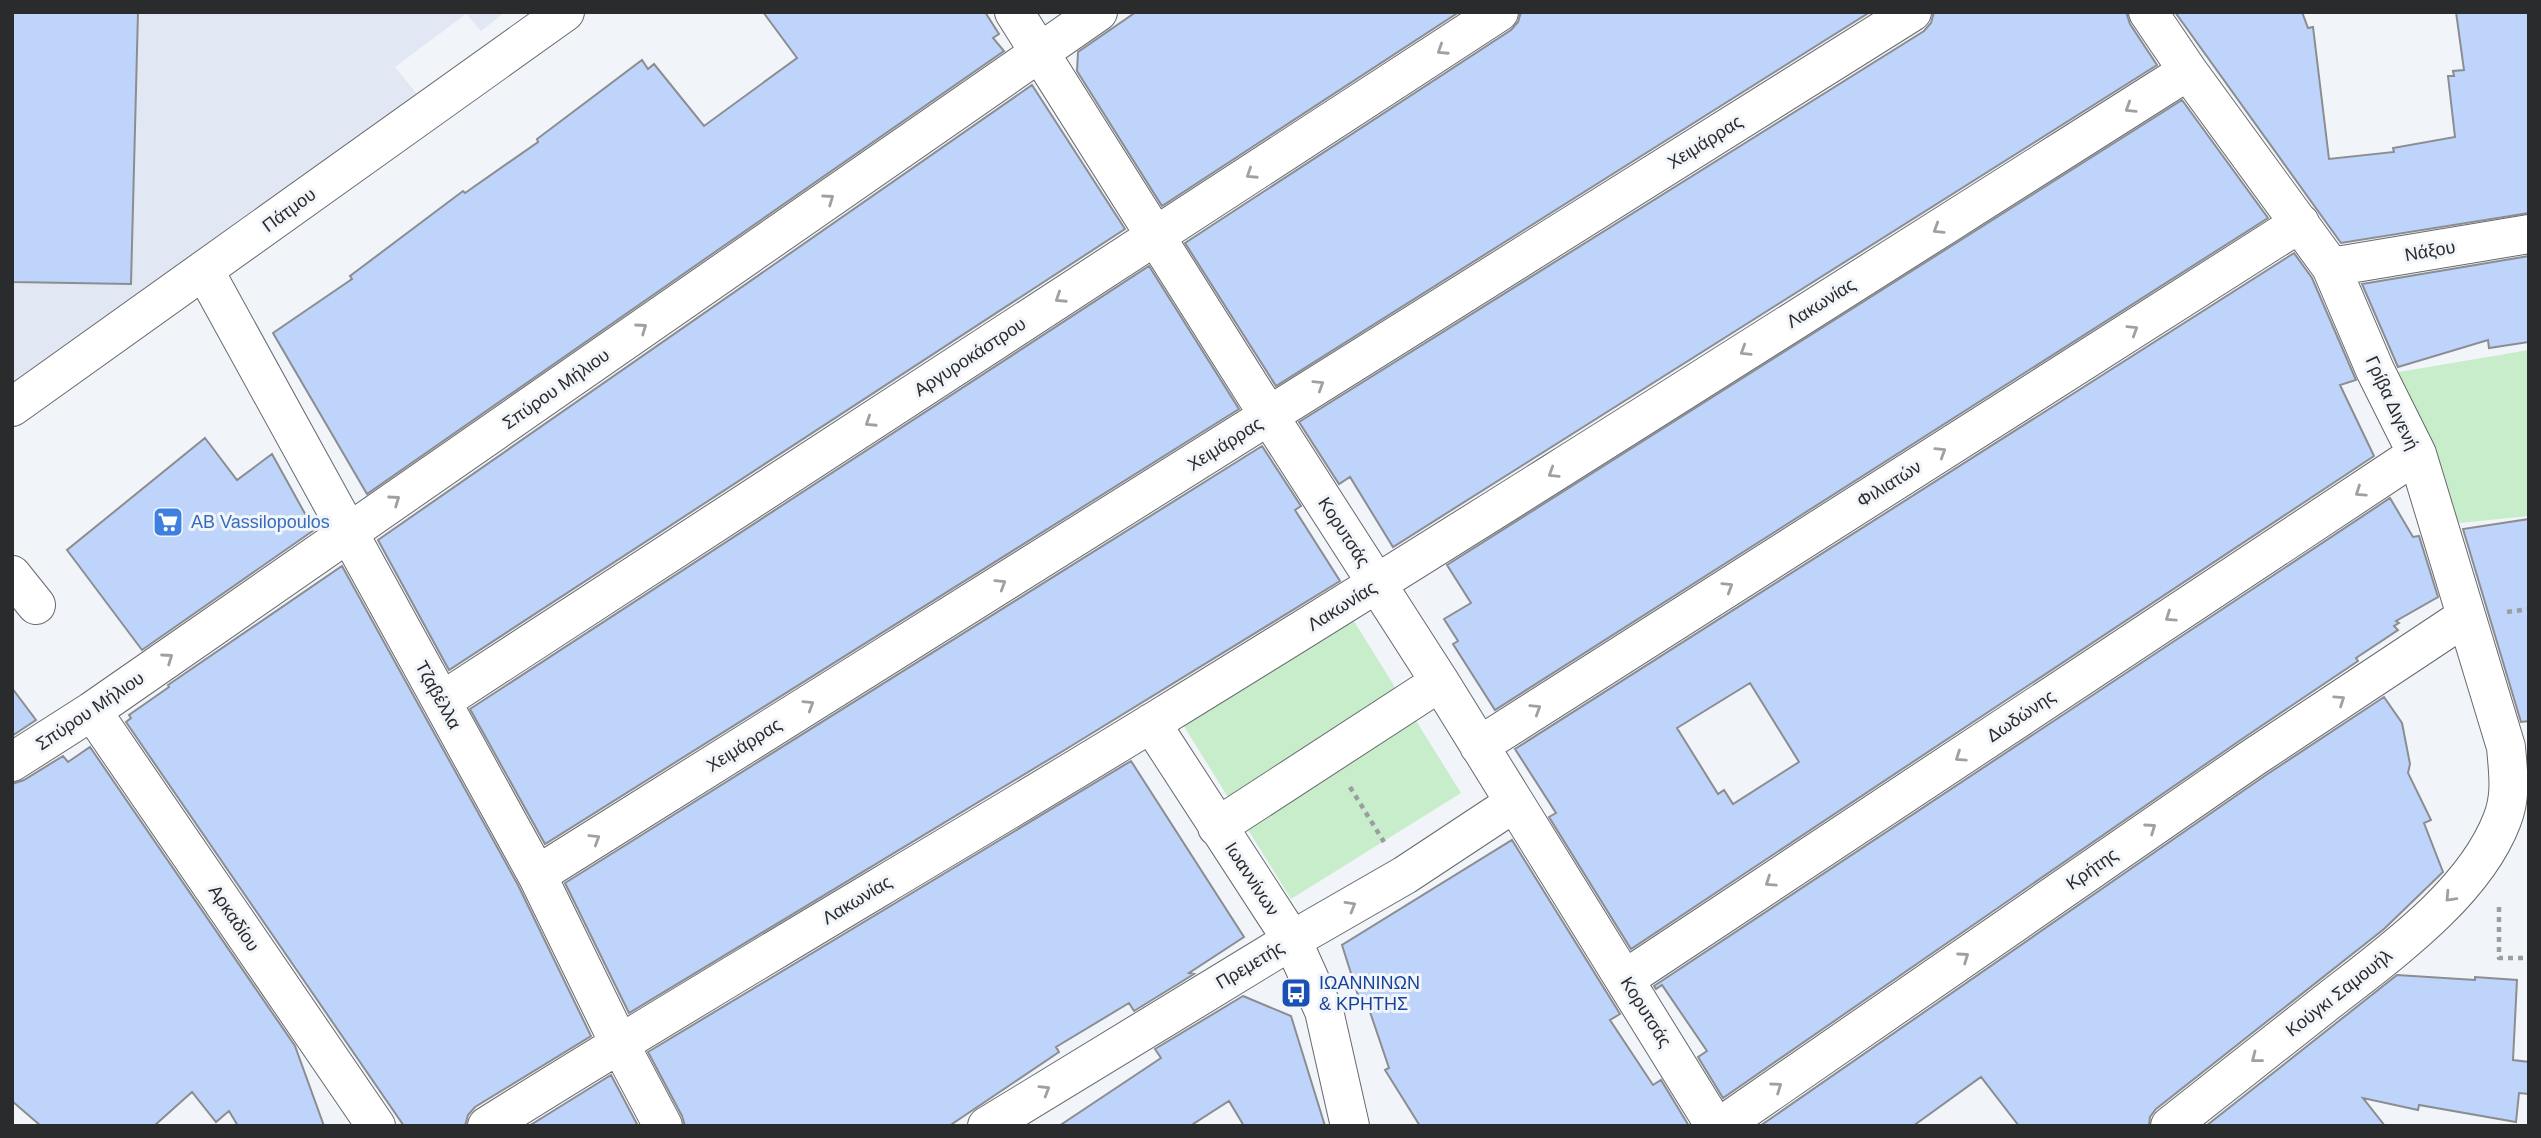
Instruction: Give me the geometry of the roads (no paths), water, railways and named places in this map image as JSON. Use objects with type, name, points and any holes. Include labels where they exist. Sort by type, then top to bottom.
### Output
[{"type":"street","name":"Πάτμου","points":[[12,407],[565,12]]},
{"type":"street","name":"Κορυτσάς","points":[[1014,12],[1269,416],[1378,583],[1715,1126]]},
{"type":"street","name":"Σπύρου Μήλιου","points":[[12,762],[92,711],[1098,12]]},
{"type":"street","name":"Αργυροκάστρου","points":[[442,701],[1499,12]]},
{"type":"street","name":"Χειμάρρας","points":[[537,875],[1912,12]]},
{"type":"street","name":"Γρίβα Διγενή","points":[[2148,12],[2188,72],[2331,267],[2375,370],[2417,454],[2506,747],[2510,790],[2503,818],[2492,843]]},
{"type":"street","name":"Λακωνίας","points":[[487,1126],[619,1043],[1378,583],[2188,72]]},
{"type":"street","name":"Φιλιατών","points":[[1479,746],[2300,223]]},
{"type":"street","name":"Νάξου","points":[[2331,267],[2529,234]]},
{"type":"street","name":"Τζαβέλλα","points":[[204,270],[537,875],[663,1126]]},
{"type":"street","name":"Δωδώνης","points":[[1625,979],[2417,454]]},
{"type":"street","points":[[12,575],[36,605]]},
{"type":"street","name":"Κρήτης","points":[[1721,1126],[2254,757],[2465,617]]},
{"type":"street","points":[[1217,827],[1440,682]]},
{"type":"street","name":"Αρκαδίου","points":[[92,711],[376,1126]]},
{"type":"street","name":"Ιωαννίνων","points":[[1151,723],[1292,940],[1324,1011],[1350,1126]]},
{"type":"street","name":"Πρεμετής","points":[[987,1126],[1292,940],[1405,875],[1514,803]]},
{"type":"street","name":"Κούγκι Σαμουήλ","points":[[2170,1126],[2420,929],[2459,888],[2492,843]]},
{"type":"place","name":"AB Vassilopoulos","points":[[168,522]]},
{"type":"place","name":"ΙΩΑΝΝΙΝΩΝ & ΚΡΗΤΗΣ","points":[[1296,993]]}]
